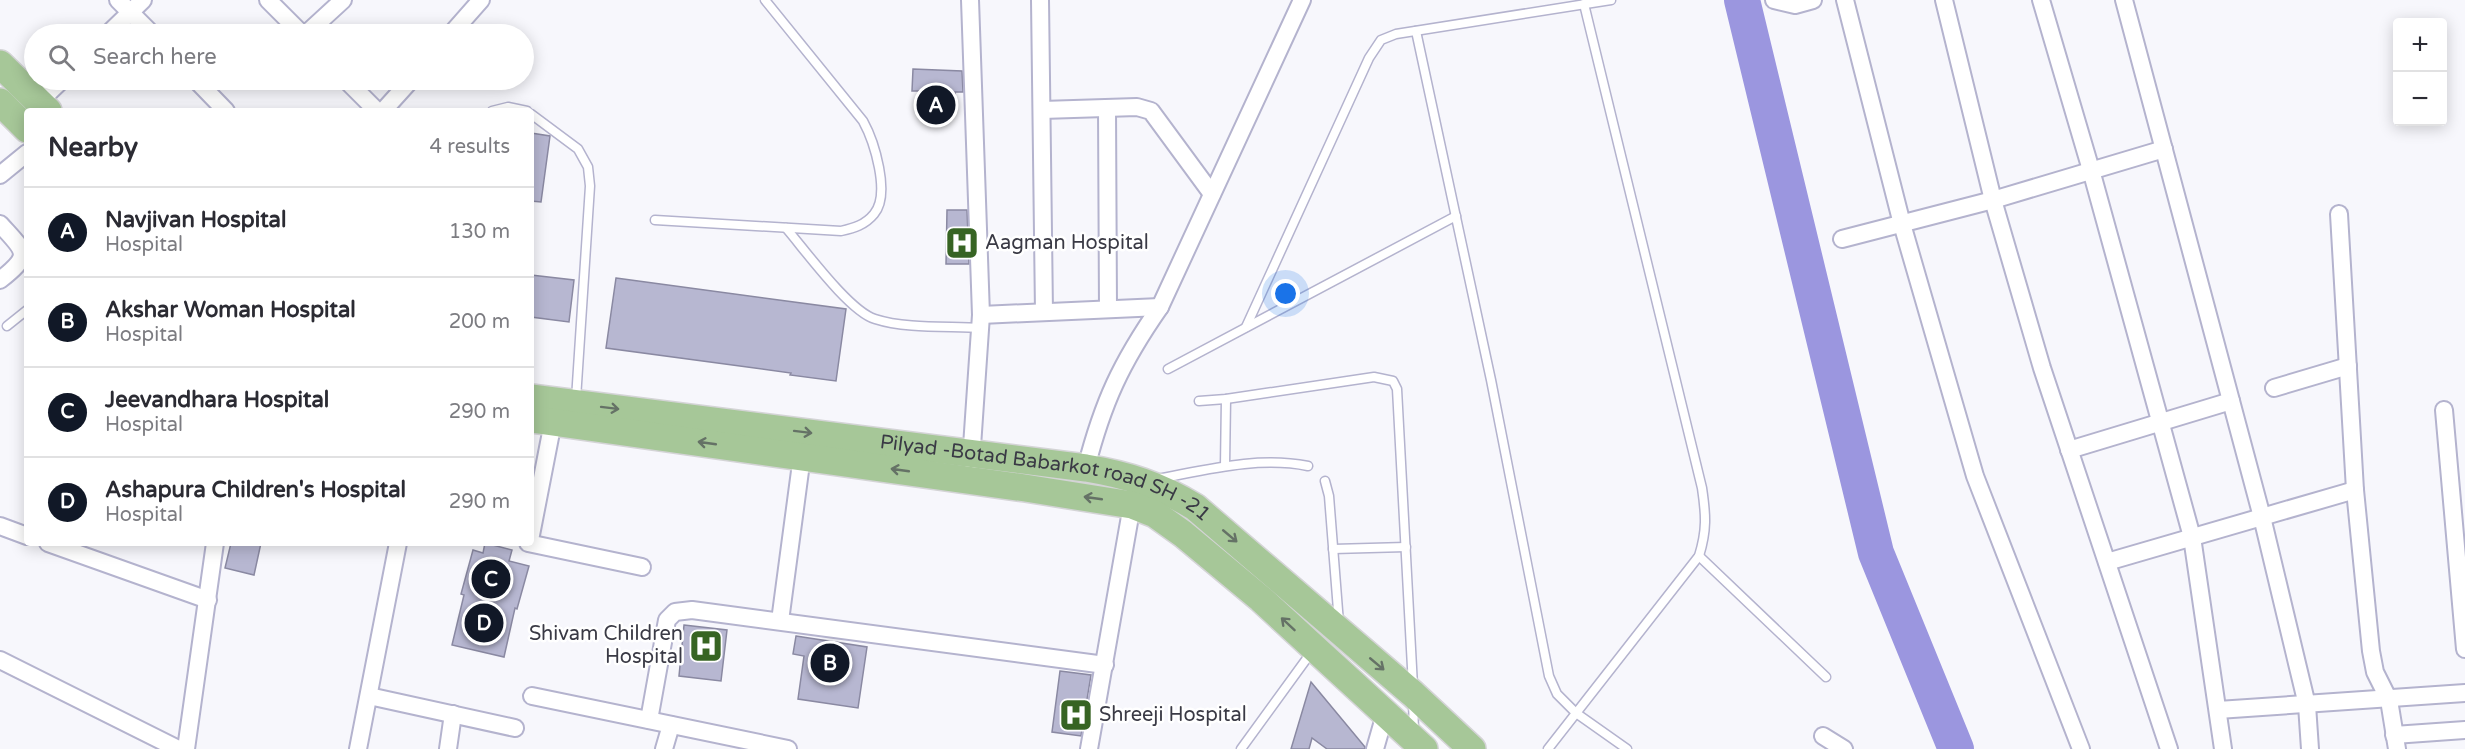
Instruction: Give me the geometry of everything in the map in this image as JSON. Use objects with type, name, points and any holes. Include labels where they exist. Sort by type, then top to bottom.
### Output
[{"type":"main road","points":[[0,64],[24,87]]},
{"type":"main road","points":[[27,90],[44,107]]},
{"type":"main road","points":[[0,102],[24,126]]},
{"type":"main road","name":"Pilyad -Botad Babarkot road SH -21","points":[[534,398],[1086,468],[1146,481],[1195,507],[1413,694],[1472,749]]},
{"type":"main road","name":"Pilyad -Botad Babarkot road SH -21","points":[[542,421],[802,456],[1132,505],[1155,514],[1183,534],[1261,599],[1419,744]]},
{"type":"street","points":[[118,0],[142,24]]},
{"type":"street","points":[[118,24],[143,0]]},
{"type":"street","points":[[268,0],[293,24]]},
{"type":"street","points":[[315,24],[343,0]]},
{"type":"street","points":[[460,24],[481,0]]},
{"type":"street","points":[[968,480],[981,321],[970,0]]},
{"type":"street","points":[[1041,0],[1044,312]]},
{"type":"street","points":[[1086,468],[1098,421],[1118,374],[1133,346],[1160,307],[1302,0]]},
{"type":"street","points":[[1774,0],[1795,5],[1813,0]]},
{"type":"street","points":[[1845,0],[1902,224],[1975,476],[2080,749]]},
{"type":"street","points":[[1944,0],[1993,200],[2042,368],[2169,749]]},
{"type":"street","points":[[2041,0],[2091,170],[2192,537],[2223,749]]},
{"type":"street","points":[[2124,0],[2262,517],[2307,705],[2310,749]]},
{"type":"street","points":[[44,107],[55,90]]},
{"type":"street","points":[[206,90],[223,108]]},
{"type":"street","points":[[356,90],[374,108]]},
{"type":"street","points":[[386,108],[402,90]]},
{"type":"street","points":[[1042,110],[1137,107],[1151,111],[1212,194]]},
{"type":"street","points":[[1107,108],[1108,309]]},
{"type":"street","points":[[1842,239],[1993,200],[2164,149]]},
{"type":"street","points":[[0,175],[24,155]]},
{"type":"street","points":[[2339,214],[2355,490],[2371,651],[2376,672],[2389,699],[2396,742],[2465,730]]},
{"type":"street","points":[[0,224],[22,252],[22,259],[0,280]]},
{"type":"street","points":[[981,321],[1044,312],[1160,307]]},
{"type":"street","points":[[2274,388],[2348,366]]},
{"type":"street","points":[[2069,450],[2231,401]]},
{"type":"street","points":[[2444,410],[2460,534],[2465,649]]},
{"type":"street","points":[[534,504],[542,421]]},
{"type":"street","points":[[780,621],[802,456]]},
{"type":"street","points":[[2107,562],[2355,490]]},
{"type":"street","points":[[1089,749],[1132,505]]},
{"type":"street","points":[[0,526],[24,535]]},
{"type":"street","points":[[534,544],[642,567]]},
{"type":"street","points":[[56,546],[208,600]]},
{"type":"street","points":[[186,749],[215,546]]},
{"type":"street","points":[[358,749],[397,546]]},
{"type":"street","points":[[649,720],[667,620],[675,612],[692,610],[1105,665]]},
{"type":"street","points":[[0,660],[178,749]]},
{"type":"street","points":[[2218,710],[2465,693]]},
{"type":"street","points":[[369,696],[515,728]]},
{"type":"street","points":[[532,696],[788,749]]},
{"type":"street","points":[[448,749],[453,714]]},
{"type":"street","points":[[1375,749],[1385,714]]},
{"type":"street","points":[[664,749],[671,725]]},
{"type":"street","points":[[1823,736],[1844,749]]},
{"type":"lane","points":[[655,220],[841,231],[862,225],[876,213],[880,191],[879,171],[876,152],[863,121],[765,0]]},
{"type":"lane","points":[[1246,327],[1368,58],[1381,40],[1396,34],[1611,0]]},
{"type":"lane","points":[[1548,749],[1699,556],[1707,518],[1702,488],[1584,4]]},
{"type":"lane","points":[[1416,31],[1491,380],[1549,676],[1557,694],[1576,713],[1627,749]]},
{"type":"lane","points":[[534,116],[578,149],[588,167],[590,186],[576,403]]},
{"type":"lane","points":[[1168,369],[1456,216]]},
{"type":"lane","points":[[786,228],[857,309],[873,319],[892,323],[981,321]]},
{"type":"lane","points":[[7,326],[24,312]]},
{"type":"lane","points":[[1199,401],[1226,399],[1374,376],[1393,381],[1397,389],[1413,694],[1419,744]]},
{"type":"lane","points":[[1225,466],[1226,399]]},
{"type":"lane","points":[[1146,481],[1225,466],[1271,462],[1308,466]]},
{"type":"lane","points":[[1325,482],[1329,496],[1339,632]]},
{"type":"lane","points":[[1333,549],[1406,547]]},
{"type":"lane","points":[[1699,556],[1826,677]]},
{"type":"lane","points":[[1241,749],[1314,648]]},
{"type":"building","points":[[913,69],[962,71],[963,92],[955,92],[955,114],[921,114],[921,91],[912,91]]},
{"type":"building","points":[[534,133],[550,136],[541,202],[534,201]]},
{"type":"building","points":[[947,210],[967,210],[969,264],[946,264]]},
{"type":"building","points":[[534,275],[574,280],[569,322],[534,317]]},
{"type":"building","points":[[616,278],[846,309],[836,381],[606,348]]},
{"type":"building","points":[[230,546],[260,546],[254,575],[225,568]]},
{"type":"building","points":[[484,546],[512,550],[509,561],[529,566],[517,609],[515,608],[504,657],[452,645],[464,595],[461,594],[473,550],[483,553]]},
{"type":"building","points":[[684,625],[727,630],[721,681],[679,676]]},
{"type":"building","points":[[796,636],[867,647],[858,708],[798,699],[804,656],[793,654]]},
{"type":"building","points":[[1060,671],[1091,675],[1081,736],[1052,732]]},
{"type":"building","points":[[1311,682],[1365,749],[1327,749],[1312,738],[1309,749],[1291,749]]},
{"type":"waterway","points":[[1742,0],[1876,553],[1956,749]]},
{"type":"place","name":"Navjivan Hospital","points":[[936,105]]},
{"type":"place","name":"Aagman Hospital","points":[[962,243]]},
{"type":"place","name":"Jeevandhara Hospital","points":[[491,579]]},
{"type":"place","name":"Ashapura Children's Hospital","points":[[484,623]]},
{"type":"place","name":"Shivam Children Hospital","points":[[706,646]]},
{"type":"place","name":"Akshar Woman Hospital","points":[[830,663]]},
{"type":"place","name":"Shreeji Hospital","points":[[1076,715]]}]
